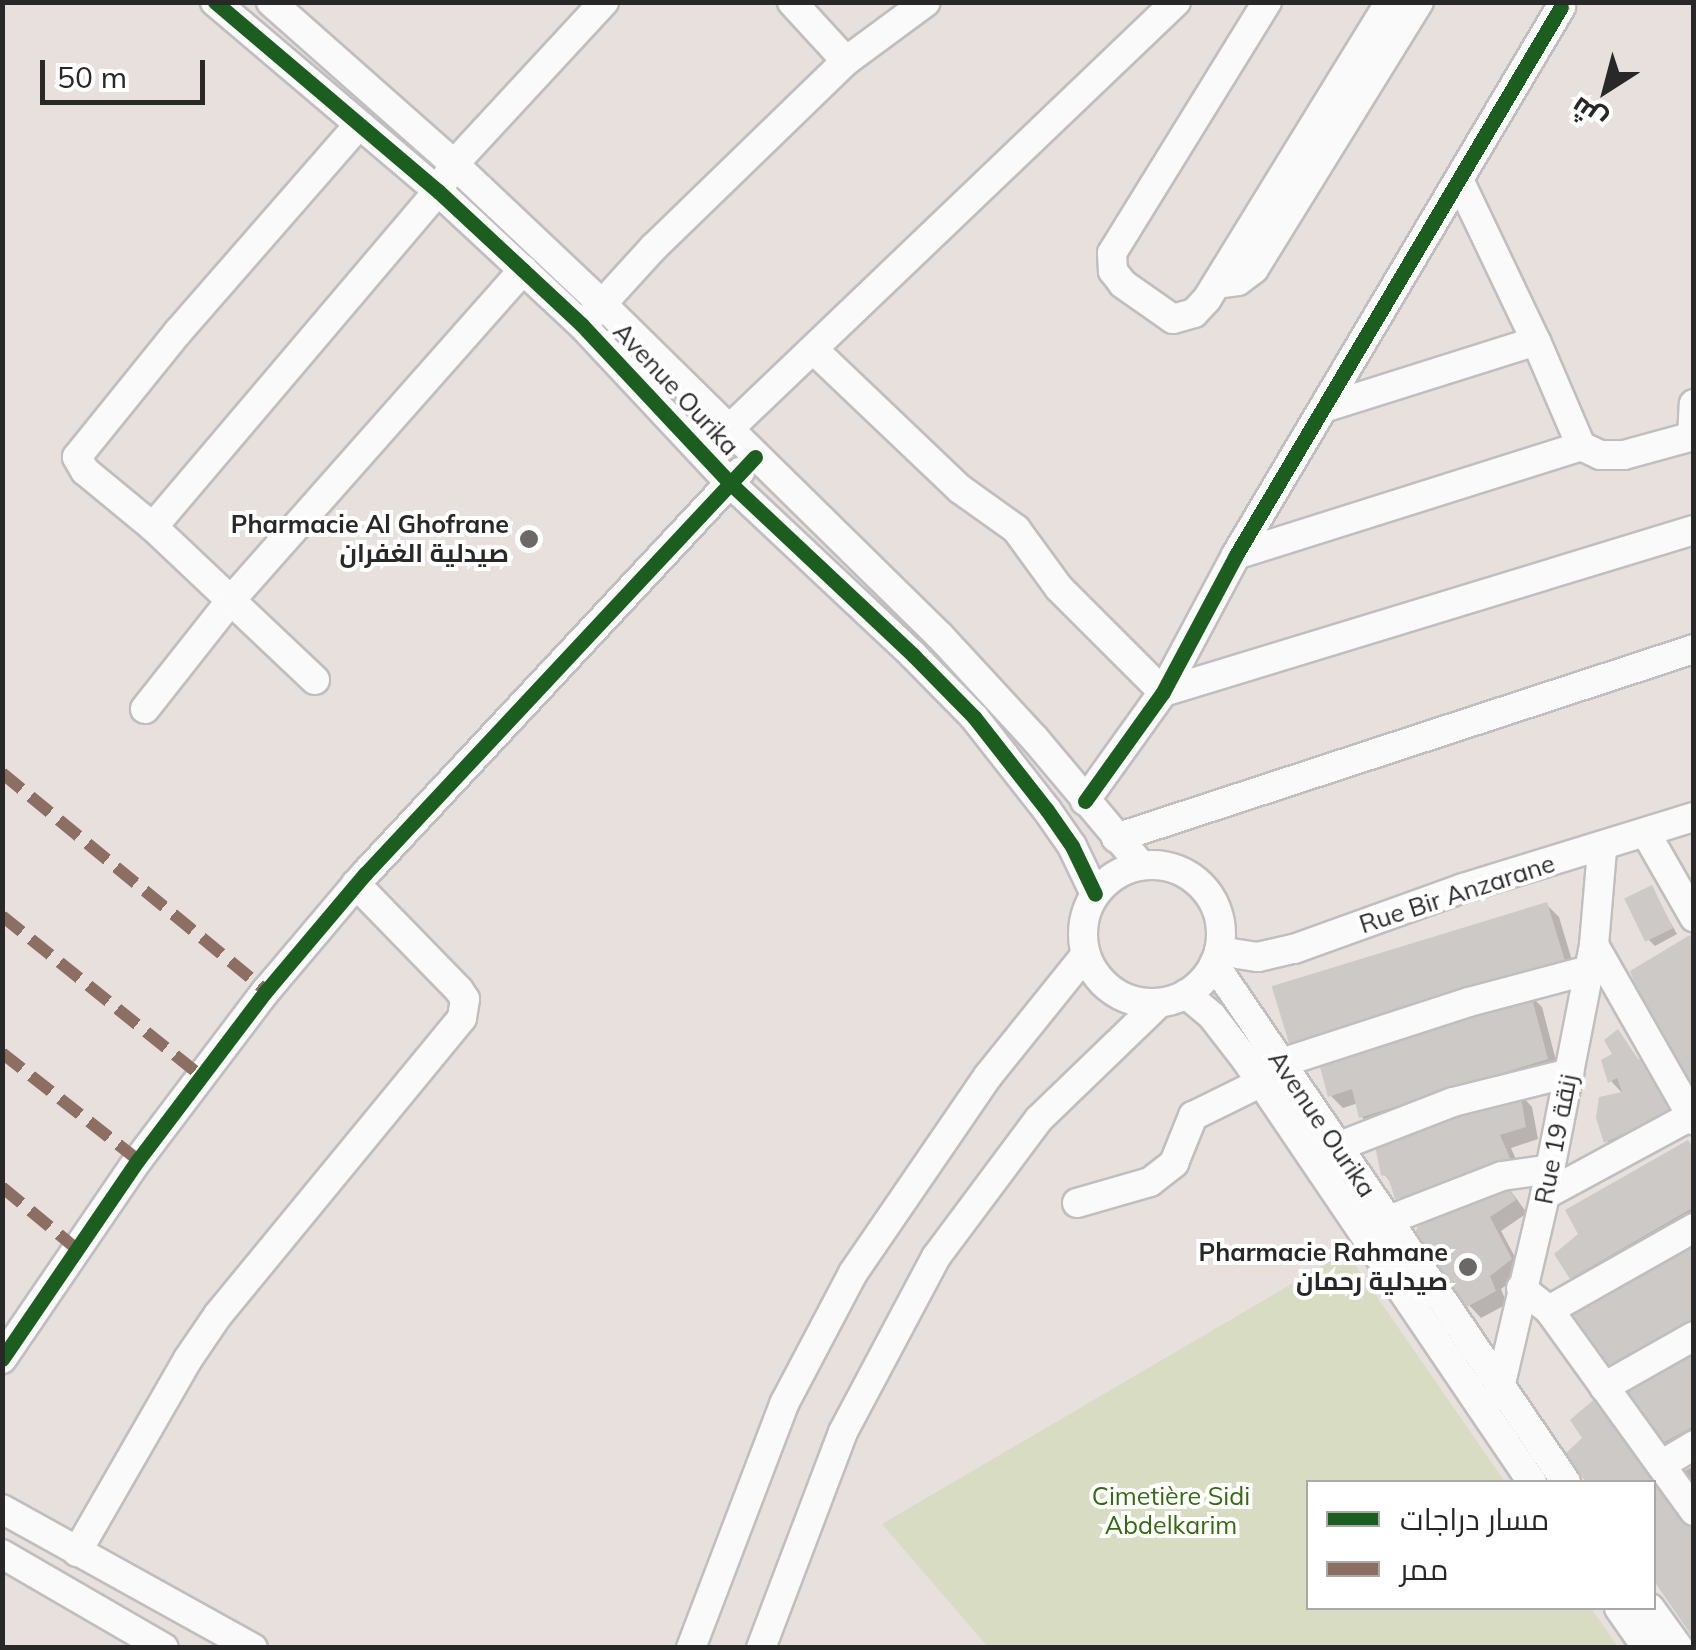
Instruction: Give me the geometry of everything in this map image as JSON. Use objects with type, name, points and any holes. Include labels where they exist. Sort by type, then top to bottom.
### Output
[{"type":"street","name":"Avenue Ourika","points":[[216,2],[438,190],[582,325],[730,483],[974,717],[1072,846],[1095,894]]},
{"type":"street","points":[[154,527],[438,190],[454,164],[604,2]]},
{"type":"street","points":[[792,2],[846,61]]},
{"type":"street","points":[[582,325],[653,248],[846,61],[926,2]]},
{"type":"street","points":[[1268,2],[1112,253],[1114,270],[1124,284],[1173,319],[1194,313],[1218,284],[1390,2]]},
{"type":"street","points":[[1218,284],[1238,281],[1254,269],[1419,2]]},
{"type":"street","name":"Avenue Ourika","points":[[280,5],[602,304],[940,636],[1035,739],[1141,866],[1164,866],[1186,873],[1203,888],[1216,906],[1221,928],[1217,958],[1271,1073],[1531,1480]]},
{"type":"street","points":[[252,34],[280,5]]},
{"type":"street","points":[[727,430],[1169,5]]},
{"type":"street","points":[[1085,802],[1163,692],[1236,554],[1327,407],[1561,7]]},
{"type":"street","points":[[314,680],[154,527],[78,463],[80,450],[358,126]]},
{"type":"street","points":[[1460,182],[1581,446],[1600,455],[1624,456],[1692,436],[1694,404]]},
{"type":"street","points":[[145,709],[231,600],[523,270]]},
{"type":"street","points":[[1327,407],[1536,341]]},
{"type":"street","points":[[814,350],[960,489],[1016,528],[1059,588],[1163,692]]},
{"type":"street","points":[[1236,554],[1581,446]]},
{"type":"street","points":[[2,1359],[200,1075],[356,884],[756,457]]},
{"type":"street","points":[[1163,692],[1694,530]]},
{"type":"street","points":[[1116,838],[1694,648]]},
{"type":"street","name":"Rue Bir Anzarane","points":[[1217,958],[1258,957],[1294,948],[1463,888],[1646,835],[1694,817]]},
{"type":"street","points":[[1646,835],[1694,917]]},
{"type":"street","name":"Rue 19 زنقة","points":[[1493,1426],[1548,1182],[1592,957],[1602,848]]},
{"type":"street","points":[[690,1648],[784,1404],[853,1273],[988,1076],[1086,954],[1086,913],[1095,894],[1115,875],[1141,866]]},
{"type":"street","points":[[77,1552],[188,1359],[218,1315],[462,1018],[465,999],[459,990],[356,884]]},
{"type":"street","name":"Avenue Ourika","points":[[1086,954],[1092,969],[1114,991],[1128,998],[1172,998],[1212,1016],[1271,1073],[1337,1147],[1565,1480]]},
{"type":"street","points":[[1077,1204],[1150,1182],[1174,1162],[1193,1116],[1271,1073],[1592,957],[1692,1118],[1548,1182],[1502,1176],[1386,1221]]},
{"type":"street","points":[[762,1648],[842,1432],[936,1256],[1039,1119],[1217,958]]},
{"type":"street","points":[[1337,1147],[1453,1102],[1569,1073]]},
{"type":"street","points":[[1549,1310],[1694,1228]]},
{"type":"street","points":[[1522,1288],[1549,1310],[1694,1510]]},
{"type":"street","points":[[1604,1387],[1694,1336]]},
{"type":"street","points":[[1660,1465],[1694,1445]]},
{"type":"street","points":[[2,1509],[253,1648]]},
{"type":"street","points":[[2,1554],[164,1648]]},
{"type":"street","points":[[1620,1610],[1647,1648]]},
{"type":"street","points":[[1651,1610],[1679,1648]]},
{"type":"green space","name":"Cimetière Sidi Abdelkarim","points":[[1346,1252],[1504,1480],[1306,1480],[1306,1610],[1592,1610],[1618,1647],[988,1647],[882,1524]]},
{"type":"building","points":[[1652,885],[1673,928],[1645,942],[1624,899]]},
{"type":"building","points":[[1547,902],[1565,962],[1290,1046],[1272,986]]},
{"type":"building","points":[[1690,935],[1694,940],[1694,1102],[1658,1043],[1630,971]]},
{"type":"building","points":[[1530,991],[1548,1059],[1359,1118],[1352,1089],[1328,1097],[1319,1063]]},
{"type":"building","points":[[1618,1029],[1638,1059],[1645,1061],[1674,1110],[1604,1143],[1596,1118],[1599,1097],[1622,1092],[1617,1078],[1608,1083],[1601,1060],[1612,1054],[1604,1040]]},
{"type":"building","points":[[1520,1091],[1526,1127],[1500,1135],[1513,1165],[1395,1199],[1388,1177],[1381,1175],[1374,1141]]},
{"type":"building","points":[[1688,1140],[1694,1149],[1694,1207],[1570,1279],[1554,1254],[1578,1234],[1565,1210]]},
{"type":"building","points":[[1504,1179],[1516,1200],[1490,1217],[1512,1259],[1490,1276],[1496,1291],[1467,1307],[1415,1233],[1418,1226]]},
{"type":"building","points":[[1694,1242],[1694,1318],[1603,1372],[1573,1314]]},
{"type":"building","points":[[1694,1350],[1694,1426],[1652,1449],[1616,1395]]},
{"type":"building","points":[[1597,1397],[1694,1530],[1694,1639],[1656,1584],[1656,1480],[1585,1480],[1566,1453],[1582,1438],[1570,1420]]},
{"type":"marked path","points":[[2,773],[266,991]]},
{"type":"marked path","points":[[2,916],[200,1075]]},
{"type":"marked path","points":[[2,1053],[138,1160]]},
{"type":"marked path","points":[[2,1187],[79,1251]]},
{"type":"cycle path","points":[[215,2],[438,191],[582,325],[730,483],[913,655],[974,717],[1047,810],[1072,846],[1095,894]]},
{"type":"cycle path","points":[[1085,801],[1163,692],[1236,555],[1561,7]]},
{"type":"cycle path","points":[[2,1359],[138,1160],[266,991],[365,874],[755,457]]},
{"type":"place","name":"Pharmacie Al Ghofrane صيدلية الغفران","points":[[529,539]]},
{"type":"place","name":"Pharmacie Rahmane صيدلية رحمان","points":[[1468,1267]]}]
